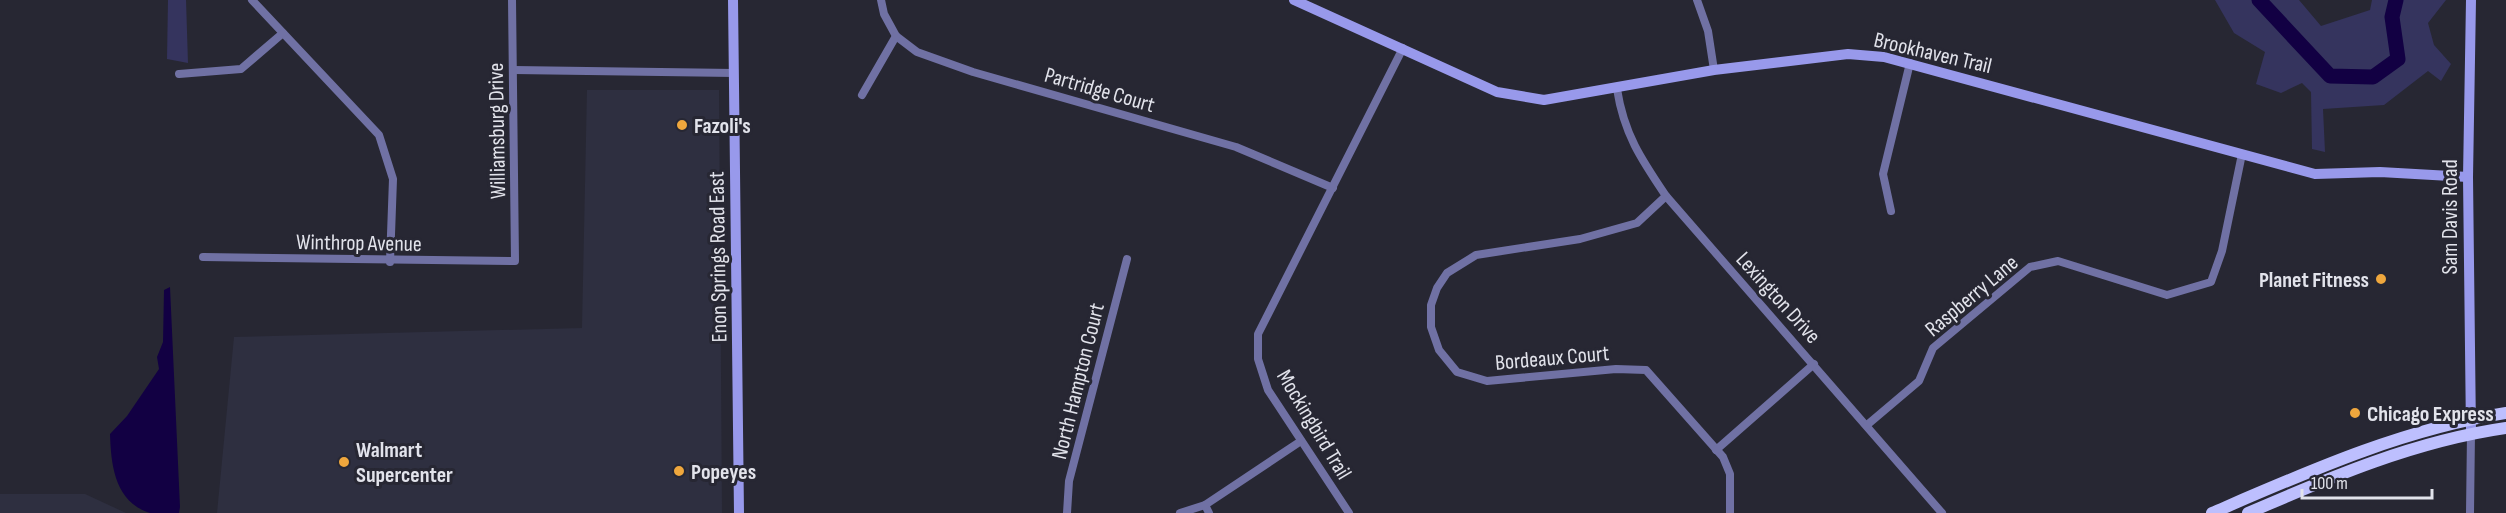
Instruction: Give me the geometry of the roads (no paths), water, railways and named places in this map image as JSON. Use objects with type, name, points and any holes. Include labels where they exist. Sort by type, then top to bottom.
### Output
[{"type":"main road","points":[[2212,513],[2320,467],[2396,440],[2471,418],[2506,413]]},
{"type":"main road","points":[[2247,513],[2329,478],[2408,450],[2471,433],[2506,428]]},
{"type":"street","points":[[252,0],[379,135],[393,179],[390,262]]},
{"type":"street","name":"Williamsburg Drive","points":[[512,0],[515,261]]},
{"type":"street","name":"Enon Springs Road East","points":[[733,0],[739,513]]},
{"type":"street","name":"Partridge Court","points":[[881,0],[884,14],[896,36],[917,52],[974,72],[1236,147],[1333,188]]},
{"type":"street","name":"Brookhaven Trail","points":[[1294,0],[1497,92],[1544,100],[1617,89],[1714,70],[1848,54],[1884,57],[1910,63],[2314,174],[2380,172],[2468,177]]},
{"type":"street","points":[[1697,0],[1707,31],[1714,70]]},
{"type":"street","name":"Sam Davis Road","points":[[2471,0],[2468,177],[2471,433]]},
{"type":"street","points":[[179,74],[241,69],[283,33]]},
{"type":"street","points":[[862,95],[896,36]]},
{"type":"street","name":"Mockingbird Trail","points":[[1348,513],[1268,390],[1258,359],[1258,334],[1403,48]]},
{"type":"street","points":[[1891,211],[1883,174],[1910,63]]},
{"type":"street","points":[[514,70],[734,73]]},
{"type":"street","name":"Lexington Drive","points":[[1617,89],[1621,118],[1629,137],[1666,196],[1942,513]]},
{"type":"street","name":"Raspberry Lane","points":[[1866,425],[1918,381],[1933,348],[2017,275],[2030,267],[2058,261],[2167,295],[2211,282],[2222,251],[2242,154]]},
{"type":"street","name":"Bordeaux Court","points":[[1666,196],[1637,223],[1580,239],[1476,255],[1447,273],[1437,288],[1431,305],[1431,327],[1439,351],[1456,372],[1487,381],[1616,369],[1646,370],[1716,450],[1730,474],[1730,513]]},
{"type":"street","name":"Winthrop Avenue","points":[[203,257],[390,262],[515,261]]},
{"type":"street","name":"North Hampton Court","points":[[1067,513],[1069,481],[1127,259]]},
{"type":"street","points":[[1716,450],[1814,364]]},
{"type":"street","points":[[2470,513],[2471,433]]},
{"type":"street","points":[[1180,513],[1205,505],[1301,441]]},
{"type":"street","points":[[1205,505],[1209,513]]},
{"type":"waterway","points":[[2259,0],[2330,76],[2373,77],[2398,59],[2392,17],[2396,0]]},
{"type":"place","name":"Fazoli's","points":[[682,125]]},
{"type":"place","name":"Planet Fitness","points":[[2381,279]]},
{"type":"place","name":"Chicago Express","points":[[2355,413]]},
{"type":"place","name":"Walmart Supercenter","points":[[344,462]]},
{"type":"place","name":"Popeyes","points":[[679,471]]}]
